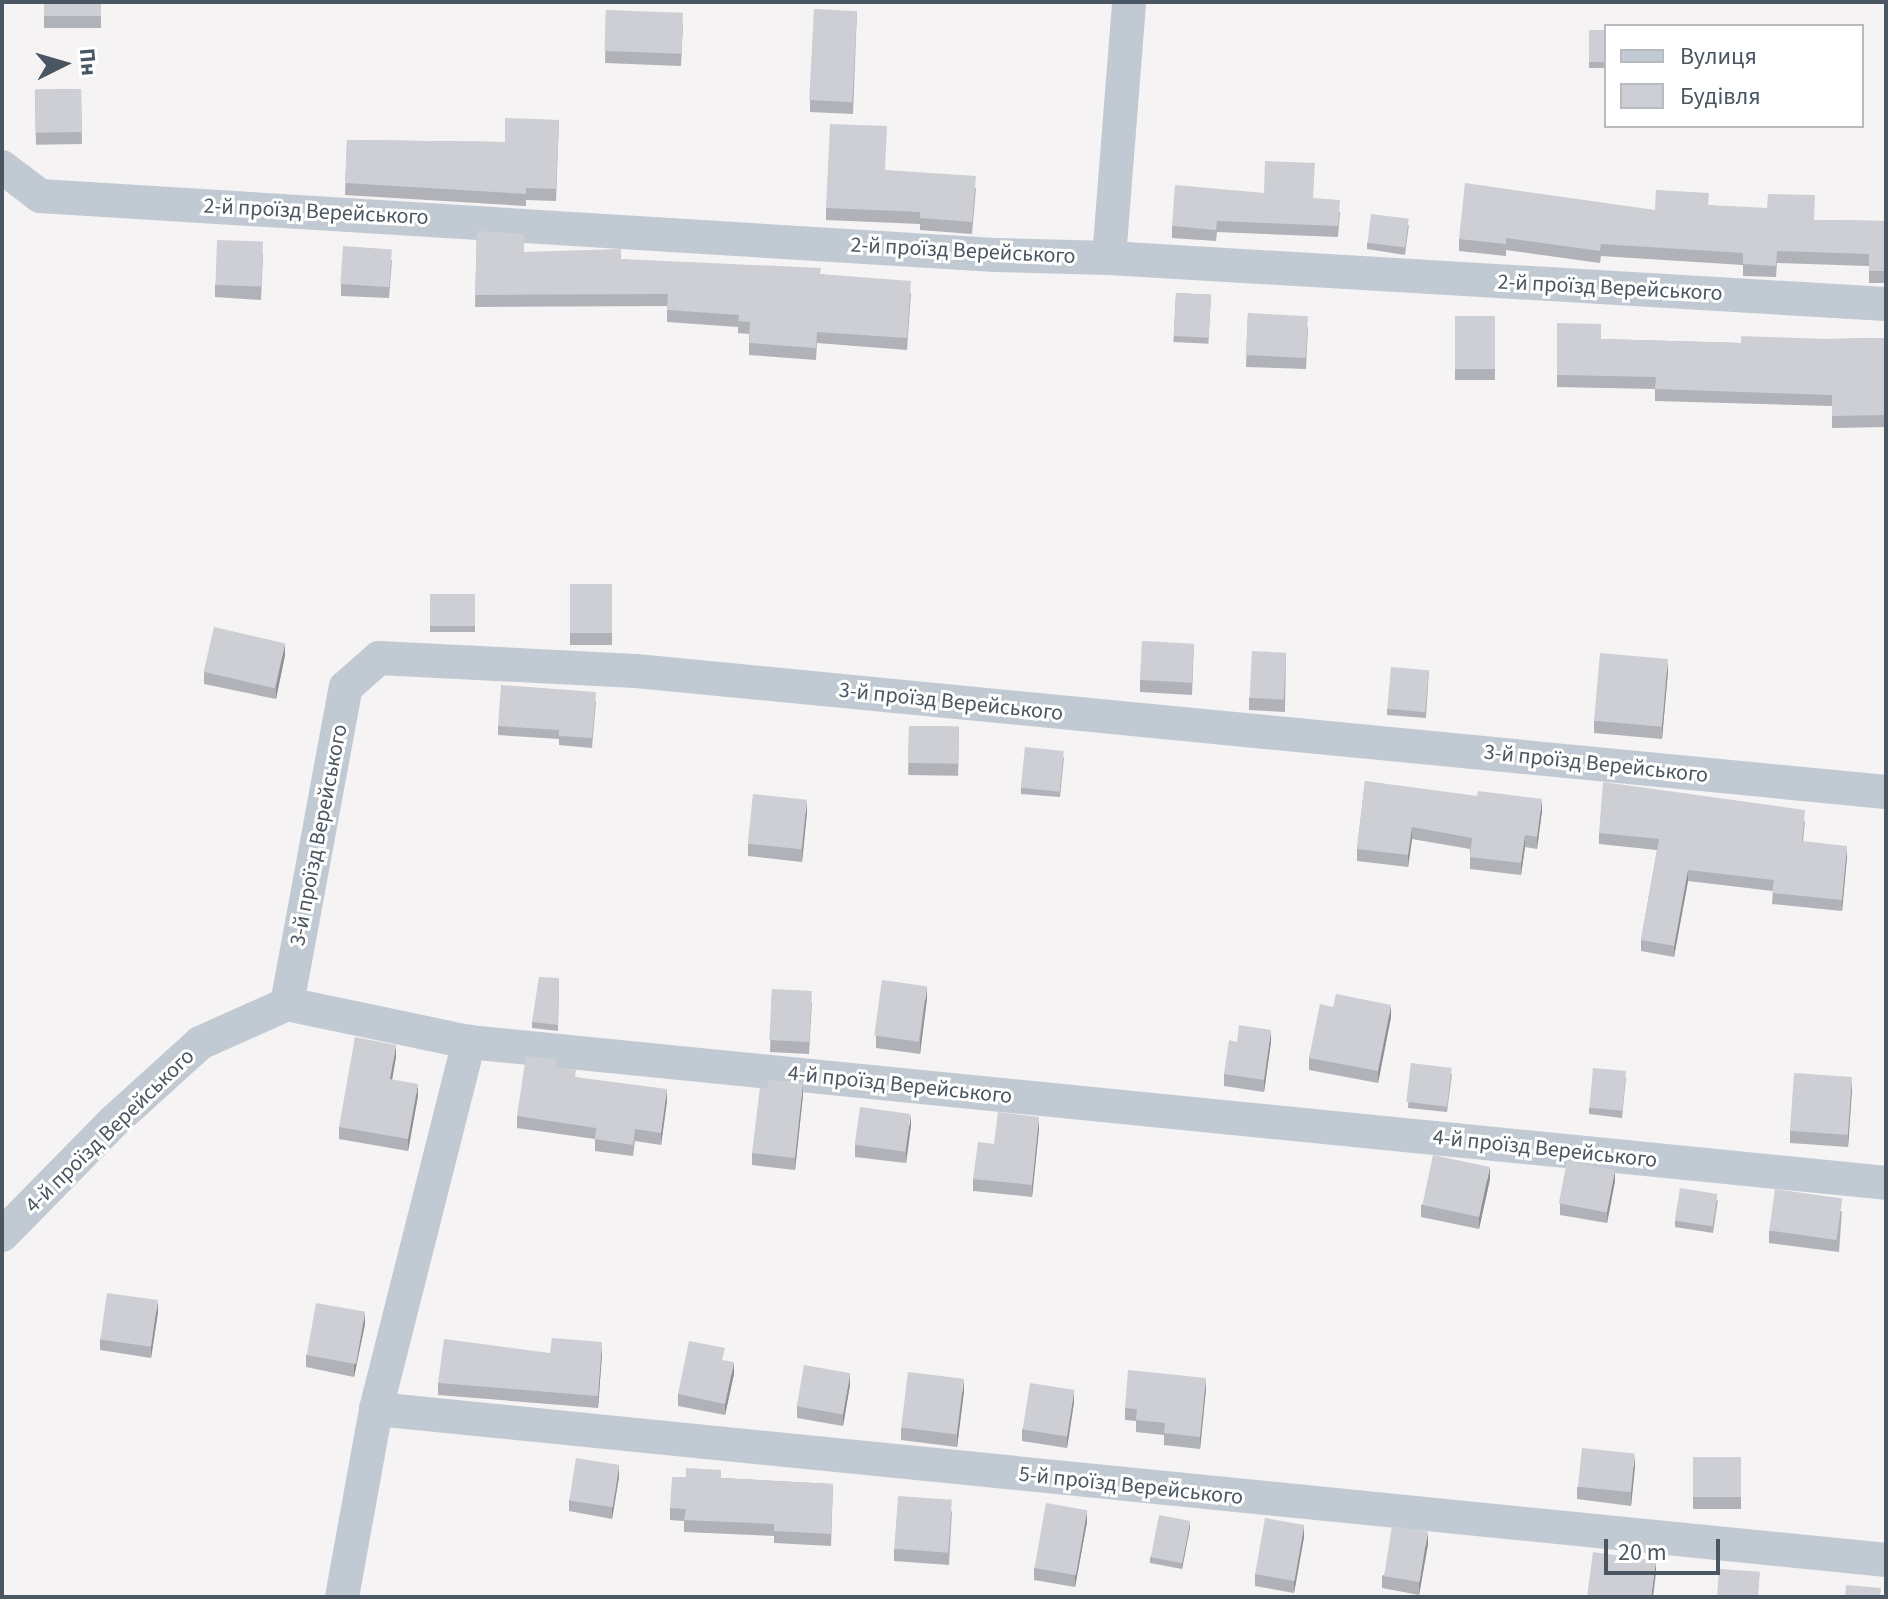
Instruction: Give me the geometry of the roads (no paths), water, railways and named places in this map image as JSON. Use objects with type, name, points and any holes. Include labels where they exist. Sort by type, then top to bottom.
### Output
[{"type":"street","points":[[1109,258],[1129,2]]},
{"type":"street","name":"2-й проїзд Верейського","points":[[2,167],[40,196],[995,255],[1109,258],[1886,304]]},
{"type":"street","name":"3-й проїзд Верейського","points":[[287,1004],[346,687],[379,658],[652,673],[1886,792]]},
{"type":"street","name":"4-й проїзд Верейського","points":[[2,1235],[113,1122],[200,1043],[287,1004],[469,1042],[1886,1183]]},
{"type":"street","points":[[342,1597],[376,1409],[469,1042]]},
{"type":"street","name":"5-й проїзд Верейського","points":[[376,1409],[826,1452],[1300,1504],[1886,1560]]}]
